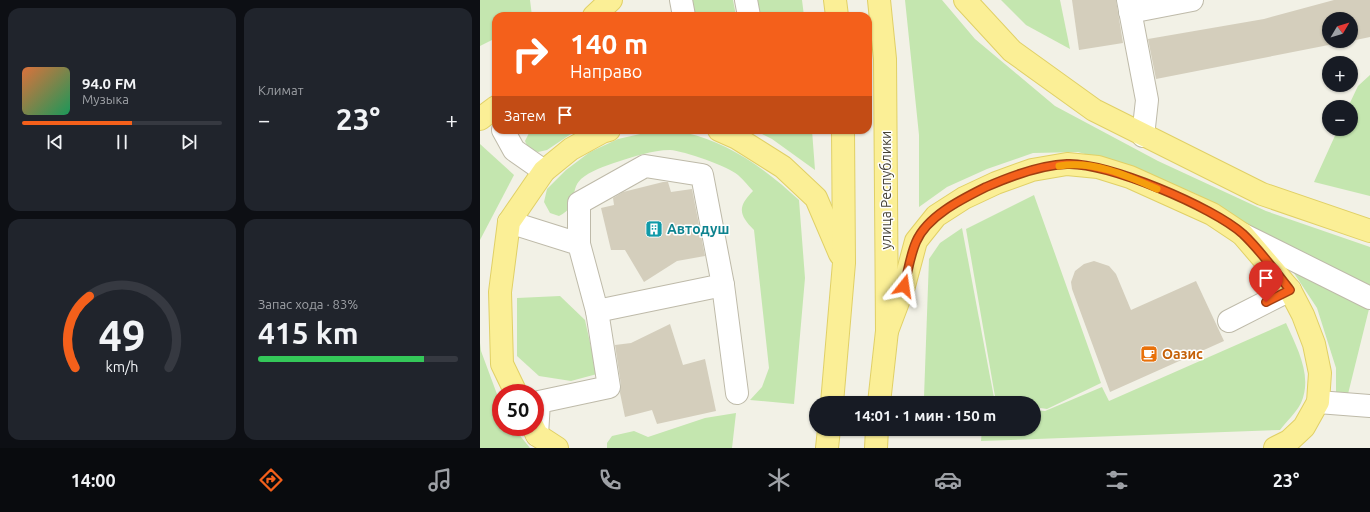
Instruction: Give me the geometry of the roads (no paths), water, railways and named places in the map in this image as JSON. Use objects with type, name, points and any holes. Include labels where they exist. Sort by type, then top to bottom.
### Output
[{"type":"main road","points":[[598,12],[611,0]]},
{"type":"main road","points":[[835,0],[836,12]]},
{"type":"main road","name":"улица Республики","points":[[879,0],[885,59],[887,331],[880,394]]},
{"type":"main road","points":[[965,0],[1012,51],[1094,110],[1143,136],[1262,194],[1370,231]]},
{"type":"main road","points":[[512,384],[502,364],[500,292],[509,222],[544,171],[571,149],[598,134]]},
{"type":"main road","points":[[728,134],[737,138],[783,167],[816,198],[844,263]]},
{"type":"main road","points":[[832,394],[844,263],[843,134]]},
{"type":"main road","points":[[887,331],[904,286],[916,241],[936,216],[977,192],[996,183],[1032,170],[1067,164],[1098,167],[1130,177],[1212,214],[1242,234],[1290,290],[1304,315],[1314,344],[1320,373],[1318,402],[1304,427],[1289,441],[1275,448]]},
{"type":"main road","points":[[541,436],[557,448]]},
{"type":"main road","points":[[827,448],[828,436]]},
{"type":"main road","points":[[876,448],[877,436]]},
{"type":"lane","points":[[681,0],[683,12]]},
{"type":"lane","points":[[746,0],[748,12]]},
{"type":"lane","points":[[1143,136],[1147,100],[1129,6],[1192,0]]},
{"type":"lane","points":[[505,134],[514,150],[544,171]]},
{"type":"lane","points":[[544,401],[609,388],[597,311],[579,244],[579,203],[644,166],[702,175],[723,285],[737,393]]},
{"type":"lane","points":[[509,222],[579,244]]},
{"type":"lane","points":[[1242,234],[1370,298]]},
{"type":"lane","points":[[597,311],[723,285]]},
{"type":"lane","points":[[1229,321],[1290,290]]},
{"type":"lane","points":[[1318,402],[1370,406]]},
{"type":"place","name":"Автодуш","points":[[654,229]]},
{"type":"place","name":"Оазис","points":[[1149,354]]}]
